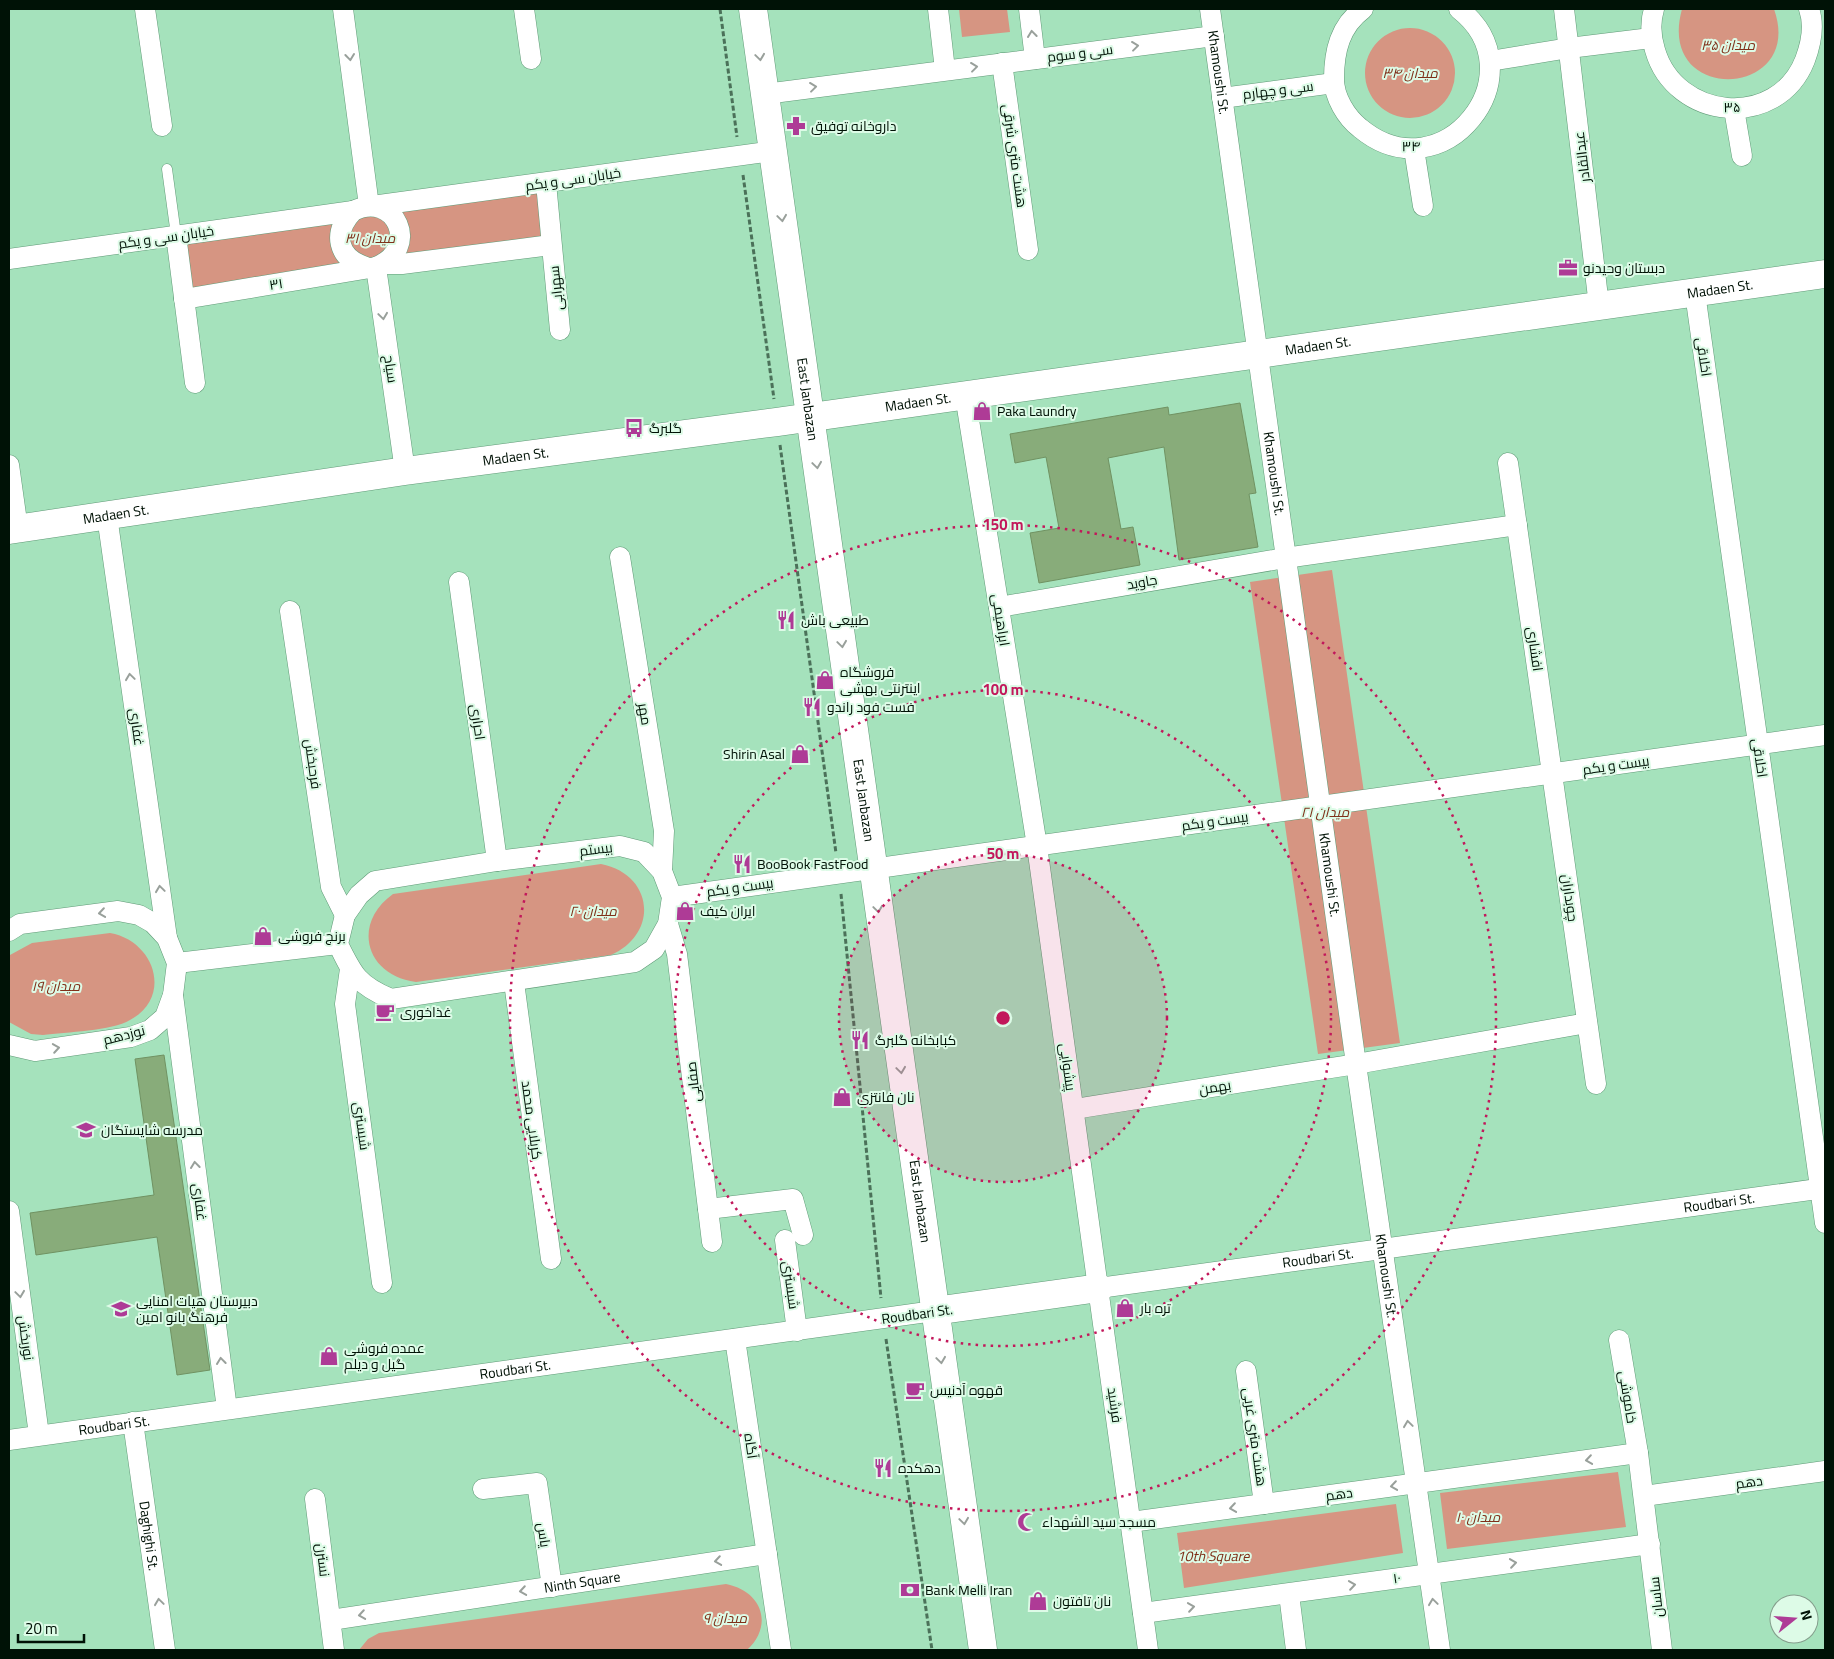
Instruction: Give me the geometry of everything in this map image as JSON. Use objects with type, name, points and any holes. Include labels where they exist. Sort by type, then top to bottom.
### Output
[{"type":"main road","name":"East Janbazan","points":[[753,9],[983,1650]]},
{"type":"main road","name":"Madaen St.","points":[[13,529],[405,471],[777,422],[1825,274]]},
{"type":"main road","name":"Roudbari St.","points":[[934,1311],[1099,1288]]},
{"type":"street","points":[[145,9],[162,126]]},
{"type":"street","points":[[343,9],[364,208]]},
{"type":"street","points":[[524,9],[530,59]]},
{"type":"street","points":[[938,9],[946,70]]},
{"type":"street","points":[[1029,9],[1035,59]]},
{"type":"street","name":"Khamoushi St.","points":[[1210,9],[1285,558],[1440,1650]]},
{"type":"street","name":"۳۴","points":[[1363,9],[1356,14],[1341,34],[1334,58],[1334,83],[1341,104],[1354,123],[1371,137],[1392,146],[1414,149],[1439,144],[1462,130],[1478,111],[1488,87],[1490,61],[1483,37],[1468,16],[1459,9]]},
{"type":"street","name":"عبدالقادر","points":[[1564,9],[1599,306]]},
{"type":"street","name":"۳۵","points":[[1654,9],[1651,38],[1658,61],[1671,82],[1689,97],[1711,107],[1734,109],[1760,104],[1784,90],[1801,70],[1811,44],[1815,14]]},
{"type":"street","name":"سی و سوم","points":[[765,94],[1214,36]]},
{"type":"street","points":[[1490,61],[1569,48],[1651,38]]},
{"type":"street","name":"هشت متری شرقی","points":[[1002,63],[1028,250]]},
{"type":"street","name":"سی و چهارم","points":[[1222,98],[1334,83]]},
{"type":"street","points":[[1734,109],[1742,156]]},
{"type":"street","points":[[1414,149],[1423,206]]},
{"type":"street","name":"خیابان سی و یکم","points":[[9,259],[773,151]]},
{"type":"street","points":[[546,183],[551,245]]},
{"type":"street","points":[[364,208],[390,214],[400,230],[398,249],[376,266],[356,264],[348,258],[339,239],[341,228],[364,208]]},
{"type":"street","points":[[176,235],[195,384]]},
{"type":"street","name":"۳۱","points":[[184,299],[376,266],[551,245]]},
{"type":"street","name":"سهرابی","points":[[551,245],[560,330]]},
{"type":"street","name":"سیاح","points":[[376,266],[405,471]]},
{"type":"street","name":"اخلاقی","points":[[1695,293],[1823,1188],[1825,1223]]},
{"type":"street","name":"ابراهیمی","points":[[965,395],[1037,846]]},
{"type":"street","name":"افشاری","points":[[1508,463],[1552,774]]},
{"type":"street","points":[[9,464],[13,529]]},
{"type":"street","name":"غفاری","points":[[107,516],[167,938]]},
{"type":"street","points":[[1285,558],[1517,525]]},
{"type":"street","name":"مهر","points":[[620,557],[664,831],[662,871]]},
{"type":"street","name":"جاوید","points":[[999,607],[1285,558]]},
{"type":"street","name":"احراری","points":[[459,582],[497,861]]},
{"type":"street","name":"فرحبخش","points":[[290,610],[331,887],[345,915]]},
{"type":"street","name":"بیست و یکم","points":[[672,897],[1825,735]]},
{"type":"street","name":"چوبداران","points":[[1552,774],[1596,1084]]},
{"type":"street","name":"بیستم","points":[[620,846],[644,852],[662,871],[672,897],[668,924],[654,949],[635,962],[514,982],[391,999],[369,990],[350,969],[338,944],[345,915],[359,895],[375,881],[497,861],[620,846]]},
{"type":"street","name":"پیشوایی","points":[[1037,846],[1099,1288]]},
{"type":"street","name":"نوزدهم","points":[[9,931],[20,924],[118,911],[139,915],[153,923],[167,938],[177,963],[173,995],[165,1017],[150,1030],[131,1037],[34,1052],[9,1045]]},
{"type":"street","name":"صفایی","points":[[668,924],[677,954],[712,1242]]},
{"type":"street","points":[[177,963],[338,944]]},
{"type":"street","name":"شبستری","points":[[350,969],[345,1004],[382,1283]]},
{"type":"street","name":"کربلایی محمد","points":[[514,982],[551,1258]]},
{"type":"street","name":"غفاری","points":[[173,995],[227,1409]]},
{"type":"street","points":[[1356,1064],[1587,1023]]},
{"type":"street","name":"بهمن","points":[[1074,1109],[1356,1064]]},
{"type":"street","name":"Roudbari St.","points":[[1099,1288],[1823,1188]]},
{"type":"street","name":"شبستری","points":[[708,1208],[794,1199],[797,1330]]},
{"type":"street","name":"نوربخش","points":[[9,1212],[39,1436]]},
{"type":"street","name":"فرشید","points":[[1099,1288],[1131,1522]]},
{"type":"street","name":"Roudbari St.","points":[[9,1440],[934,1311]]},
{"type":"street","name":"آگاه","points":[[735,1339],[767,1554]]},
{"type":"street","name":"خاموشی","points":[[1619,1340],[1644,1496]]},
{"type":"street","name":"هشت متری غربی","points":[[1246,1371],[1264,1504]]},
{"type":"street","name":"Daghighi St.","points":[[133,1422],[165,1650]]},
{"type":"street","name":"دهم","points":[[1131,1522],[1638,1453]]},
{"type":"street","name":"دهم","points":[[1644,1496],[1825,1471]]},
{"type":"street","name":"یاس","points":[[483,1489],[536,1483],[552,1586]]},
{"type":"street","name":"ساسان","points":[[1644,1496],[1662,1650]]},
{"type":"street","name":"نسترن","points":[[315,1500],[331,1620]]},
{"type":"street","points":[[1131,1522],[1148,1650]]},
{"type":"street","name":"۱۰","points":[[1143,1613],[1650,1544]]},
{"type":"street","points":[[767,1554],[781,1650]]},
{"type":"street","name":"Ninth Square","points":[[331,1620],[767,1554]]},
{"type":"street","points":[[1288,1594],[1296,1650]]},
{"type":"street","points":[[331,1620],[334,1650]]},
{"type":"lane","points":[[167,169],[176,235]]},
{"type":"path","points":[[720,9],[839,874],[883,1319],[932,1650]]},
{"type":"green space","points":[[959,9],[1007,9],[1010,32],[962,37]]},
{"type":"green space","name":"میدان ۳۵","points":[[1682,9],[1774,9],[1778,39],[1769,61],[1752,74],[1730,79],[1708,75],[1689,63],[1680,41]]},
{"type":"green space","name":"میدان ۳۴","points":[[1410,28],[1427,31],[1442,41],[1452,56],[1455,73],[1452,90],[1442,105],[1427,115],[1410,118],[1393,115],[1378,105],[1368,90],[1365,73],[1368,56],[1378,41],[1393,31]]},
{"type":"green space","name":"میدان ۳۱","points":[[539,190],[546,240],[191,290],[183,240]]},
{"type":"green space","name":"میدان ۲۱","points":[[1332,570],[1400,1043],[1318,1054],[1250,582]]},
{"type":"green space","name":"میدان ۲۰","points":[[601,864],[618,870],[631,879],[640,891],[644,905],[643,919],[637,933],[627,945],[611,955],[416,982],[399,978],[385,970],[376,959],[370,947],[369,933],[372,920],[380,906],[393,894]]},
{"type":"green space","name":"میدان ۱۹","points":[[110,933],[126,938],[138,947],[147,958],[153,971],[154,984],[151,998],[143,1010],[130,1020],[112,1027],[43,1035],[31,1034],[9,1022],[10,955],[32,943]]},
{"type":"green space","name":"میدان ۱۰","points":[[1618,1472],[1626,1527],[1447,1549],[1440,1493]]},
{"type":"green space","name":"10th Square","points":[[1396,1504],[1403,1553],[1184,1588],[1177,1533]]},
{"type":"green space","name":"میدان ۹","points":[[726,1584],[748,1594],[756,1601],[760,1610],[762,1620],[760,1630],[747,1650],[359,1650],[368,1639],[379,1633]]},
{"type":"building","points":[[1240,403],[1256,493],[1249,494],[1258,547],[1179,560],[1164,447],[1108,458],[1121,529],[1133,527],[1140,565],[1039,583],[1030,533],[1059,528],[1046,457],[1015,463],[1010,434],[1168,407],[1169,415]]},
{"type":"building","points":[[164,1055],[210,1370],[177,1375],[157,1237],[36,1255],[30,1213],[154,1195],[135,1059]]},
{"type":"place","name":"داروخانه توفیق","points":[[796,126]]},
{"type":"place","name":"دبستان وحیدنو","points":[[1568,268]]},
{"type":"place","name":"Paka Laundry","points":[[982,411]]},
{"type":"place","name":"گلبرگ","points":[[634,428]]},
{"type":"place","name":"طبیعی باش","points":[[786,620]]},
{"type":"place","name":"فروشگاه اینترنتی بهشی","points":[[825,680]]},
{"type":"place","name":"فست فود راندو","points":[[812,707]]},
{"type":"place","name":"Shirin Asal","points":[[800,754]]},
{"type":"place","name":"BooBook FastFood","points":[[742,864]]},
{"type":"place","name":"ایران کیف","points":[[685,911]]},
{"type":"place","name":"برنج فروشی","points":[[263,936]]},
{"type":"place","name":"غذاخوری","points":[[385,1012]]},
{"type":"place","name":"کبابخانه گلبرگ","points":[[860,1040]]},
{"type":"place","name":"نان فانتزی","points":[[842,1097]]},
{"type":"place","name":"مدرسه شایستگان","points":[[86,1130]]},
{"type":"place","name":"تره بار","points":[[1125,1308]]},
{"type":"place","name":"دبیرستان هیات امنایی فرهنگ بانو امین","points":[[121,1309]]},
{"type":"place","name":"عمده فروشی گیل و دیلم","points":[[329,1356]]},
{"type":"place","name":"قهوه آدنیس","points":[[915,1390]]},
{"type":"place","name":"دهکده","points":[[883,1468]]},
{"type":"place","name":"مسجد سید الشهداء","points":[[1027,1522]]},
{"type":"place","name":"Bank Melli Iran","points":[[910,1590]]},
{"type":"place","name":"نان تافتون","points":[[1038,1601]]}]
